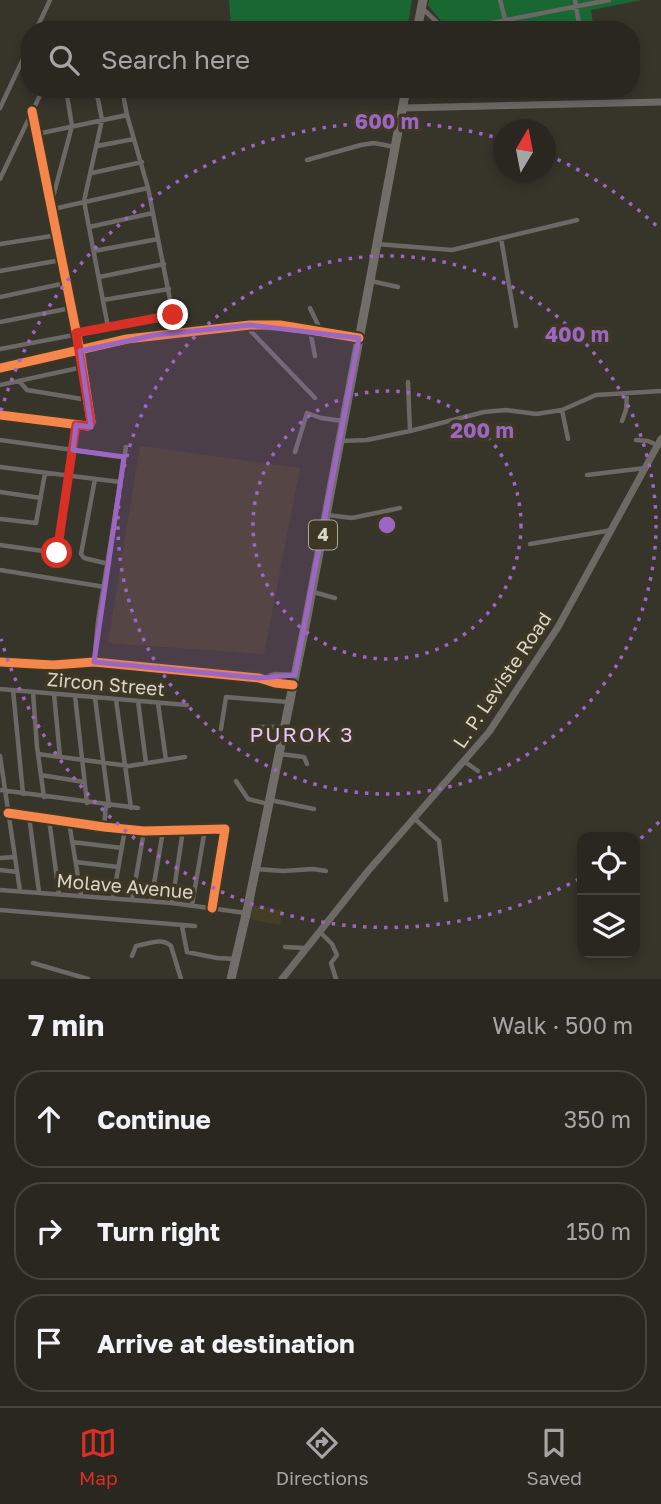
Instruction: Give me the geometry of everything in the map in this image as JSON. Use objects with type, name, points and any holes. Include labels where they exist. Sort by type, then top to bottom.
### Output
[{"type":"highway","name":"4","points":[[231,979],[247,913],[312,592],[404,98]]},
{"type":"main road","points":[[402,108],[661,102]]},
{"type":"main road","name":"L. P. Leviste Road","points":[[282,979],[368,871],[465,762],[504,710],[558,627],[659,442]]},
{"type":"street","points":[[40,21],[50,0]]},
{"type":"street","points":[[500,0],[505,19]]},
{"type":"street","points":[[575,0],[578,21]]},
{"type":"street","points":[[496,21],[609,0]]},
{"type":"street","points":[[422,4],[435,21]]},
{"type":"street","points":[[0,108],[21,63]]},
{"type":"street","points":[[0,178],[38,98]]},
{"type":"street","points":[[52,202],[72,126],[67,98]]},
{"type":"street","points":[[98,98],[102,120],[84,201],[108,327]]},
{"type":"street","points":[[124,98],[148,188],[173,315]]},
{"type":"street","points":[[0,415],[90,425],[83,367],[32,111]]},
{"type":"street","points":[[37,134],[127,115]]},
{"type":"street","points":[[97,146],[134,139]]},
{"type":"street","points":[[307,160],[374,143],[395,147]]},
{"type":"street","points":[[92,173],[142,163]]},
{"type":"street","points":[[53,209],[148,188]]},
{"type":"street","points":[[89,227],[153,213]]},
{"type":"street","points":[[377,244],[452,250],[577,220]]},
{"type":"street","points":[[0,244],[58,234]]},
{"type":"street","points":[[500,237],[516,326]]},
{"type":"street","points":[[94,251],[158,239]]},
{"type":"street","points":[[0,271],[61,260]]},
{"type":"street","points":[[99,277],[164,264]]},
{"type":"street","points":[[370,281],[398,287]]},
{"type":"street","points":[[0,297],[66,283]]},
{"type":"street","points":[[103,300],[169,289]]},
{"type":"street","points":[[0,322],[71,308]]},
{"type":"street","points":[[310,308],[321,332]]},
{"type":"street","points":[[0,349],[184,314]]},
{"type":"street","points":[[0,368],[155,335],[245,325],[280,325],[359,338]]},
{"type":"street","points":[[245,325],[315,398]]},
{"type":"street","points":[[310,330],[315,356]]},
{"type":"street","points":[[0,385],[83,367]]},
{"type":"street","points":[[19,381],[27,390],[88,400]]},
{"type":"street","points":[[408,382],[410,431]]},
{"type":"street","points":[[340,441],[367,440],[484,412],[506,410],[536,414],[562,410],[596,395],[661,391]]},
{"type":"street","points":[[622,421],[627,393]]},
{"type":"street","points":[[562,410],[568,439]]},
{"type":"street","points":[[295,452],[307,413],[344,421]]},
{"type":"street","points":[[0,545],[57,553],[76,425]]},
{"type":"street","points":[[0,440],[124,457]]},
{"type":"street","points":[[636,440],[659,442]]},
{"type":"street","points":[[94,662],[126,447]]},
{"type":"street","points":[[0,467],[120,482]]},
{"type":"street","points":[[587,475],[646,468]]},
{"type":"street","points":[[0,519],[36,523],[45,473]]},
{"type":"street","points":[[95,479],[81,554],[84,558],[109,564]]},
{"type":"street","points":[[0,492],[41,498]]},
{"type":"street","points":[[327,515],[352,518],[400,508]]},
{"type":"street","points":[[530,544],[613,530]]},
{"type":"street","points":[[0,570],[105,587]]},
{"type":"street","points":[[312,592],[328,594],[335,598]]},
{"type":"street","points":[[0,662],[52,665],[94,662],[259,678],[275,683],[294,680]]},
{"type":"street","points":[[259,678],[276,674],[294,680]]},
{"type":"street","name":"Zircon Street","points":[[0,689],[187,705]]},
{"type":"street","points":[[13,690],[23,794]]},
{"type":"street","points":[[33,692],[44,797]]},
{"type":"street","points":[[54,694],[60,757]]},
{"type":"street","points":[[75,696],[87,803]]},
{"type":"street","points":[[221,729],[226,697],[289,703]]},
{"type":"street","points":[[95,698],[108,805],[104,827]]},
{"type":"street","points":[[116,700],[131,808]]},
{"type":"street","points":[[138,701],[146,764]]},
{"type":"street","points":[[158,703],[166,760]]},
{"type":"street","points":[[251,730],[256,727],[284,727]]},
{"type":"street","points":[[38,754],[125,766],[185,757]]},
{"type":"street","points":[[279,754],[304,757],[307,764]]},
{"type":"street","points":[[0,757],[2,791],[20,891]]},
{"type":"street","points":[[465,762],[478,771]]},
{"type":"street","points":[[41,775],[84,782]]},
{"type":"street","points":[[236,781],[248,799],[314,809]]},
{"type":"street","points":[[2,791],[138,808]]},
{"type":"street","points":[[8,813],[144,831],[225,829],[212,908]]},
{"type":"street","points":[[29,816],[40,892]]},
{"type":"street","points":[[49,819],[59,894]]},
{"type":"street","points":[[415,819],[439,841],[446,900]]},
{"type":"street","points":[[69,822],[81,895]]},
{"type":"street","points":[[113,898],[125,829]]},
{"type":"street","points":[[192,905],[205,829]]},
{"type":"street","points":[[173,903],[183,830]]},
{"type":"street","points":[[132,900],[144,831]]},
{"type":"street","points":[[151,901],[163,831]]},
{"type":"street","points":[[72,842],[122,848]]},
{"type":"street","points":[[0,858],[15,857]]},
{"type":"street","points":[[76,862],[118,867]]},
{"type":"street","points":[[256,869],[282,872],[308,869],[326,871]]},
{"type":"street","points":[[0,870],[18,872]]},
{"type":"street","name":"Molave Avenue","points":[[0,890],[173,903],[247,913]]},
{"type":"street","points":[[0,910],[195,926]]},
{"type":"street","points":[[182,926],[187,952],[236,959]]},
{"type":"street","points":[[319,932],[329,941],[337,955],[331,963],[336,979]]},
{"type":"street","points":[[132,956],[136,946],[157,941],[168,943],[181,979]]},
{"type":"street","points":[[285,947],[306,948]]},
{"type":"street","points":[[33,963],[88,979]]},
{"type":"highlighted area","points":[[250,325],[359,338],[295,675],[259,678],[94,662],[124,457],[73,450],[76,425],[91,427],[80,351],[155,335]]},
{"type":"shaded area","points":[[140,446],[300,468],[264,654],[108,643]]},
{"type":"shaded area","points":[[251,905],[283,910],[280,925],[249,919]]},
{"type":"green space","points":[[229,0],[412,0],[408,21],[230,21]]},
{"type":"green space","points":[[429,0],[642,0],[591,10],[593,21],[441,21],[428,5]]},
{"type":"cycle path","points":[[0,415],[88,426],[91,422],[80,351],[32,111]]},
{"type":"cycle path","points":[[0,368],[127,339],[250,325],[280,325],[359,338]]},
{"type":"cycle path","points":[[0,662],[53,665],[94,662],[259,678],[293,685]]},
{"type":"cycle path","points":[[8,813],[144,831],[225,829],[212,908]]},
{"type":"district","name":"PUROK 3","points":[[302,735]]},
{"type":"route","points":[[57,553],[76,425],[88,426],[91,422],[76,333],[173,315]]}]
